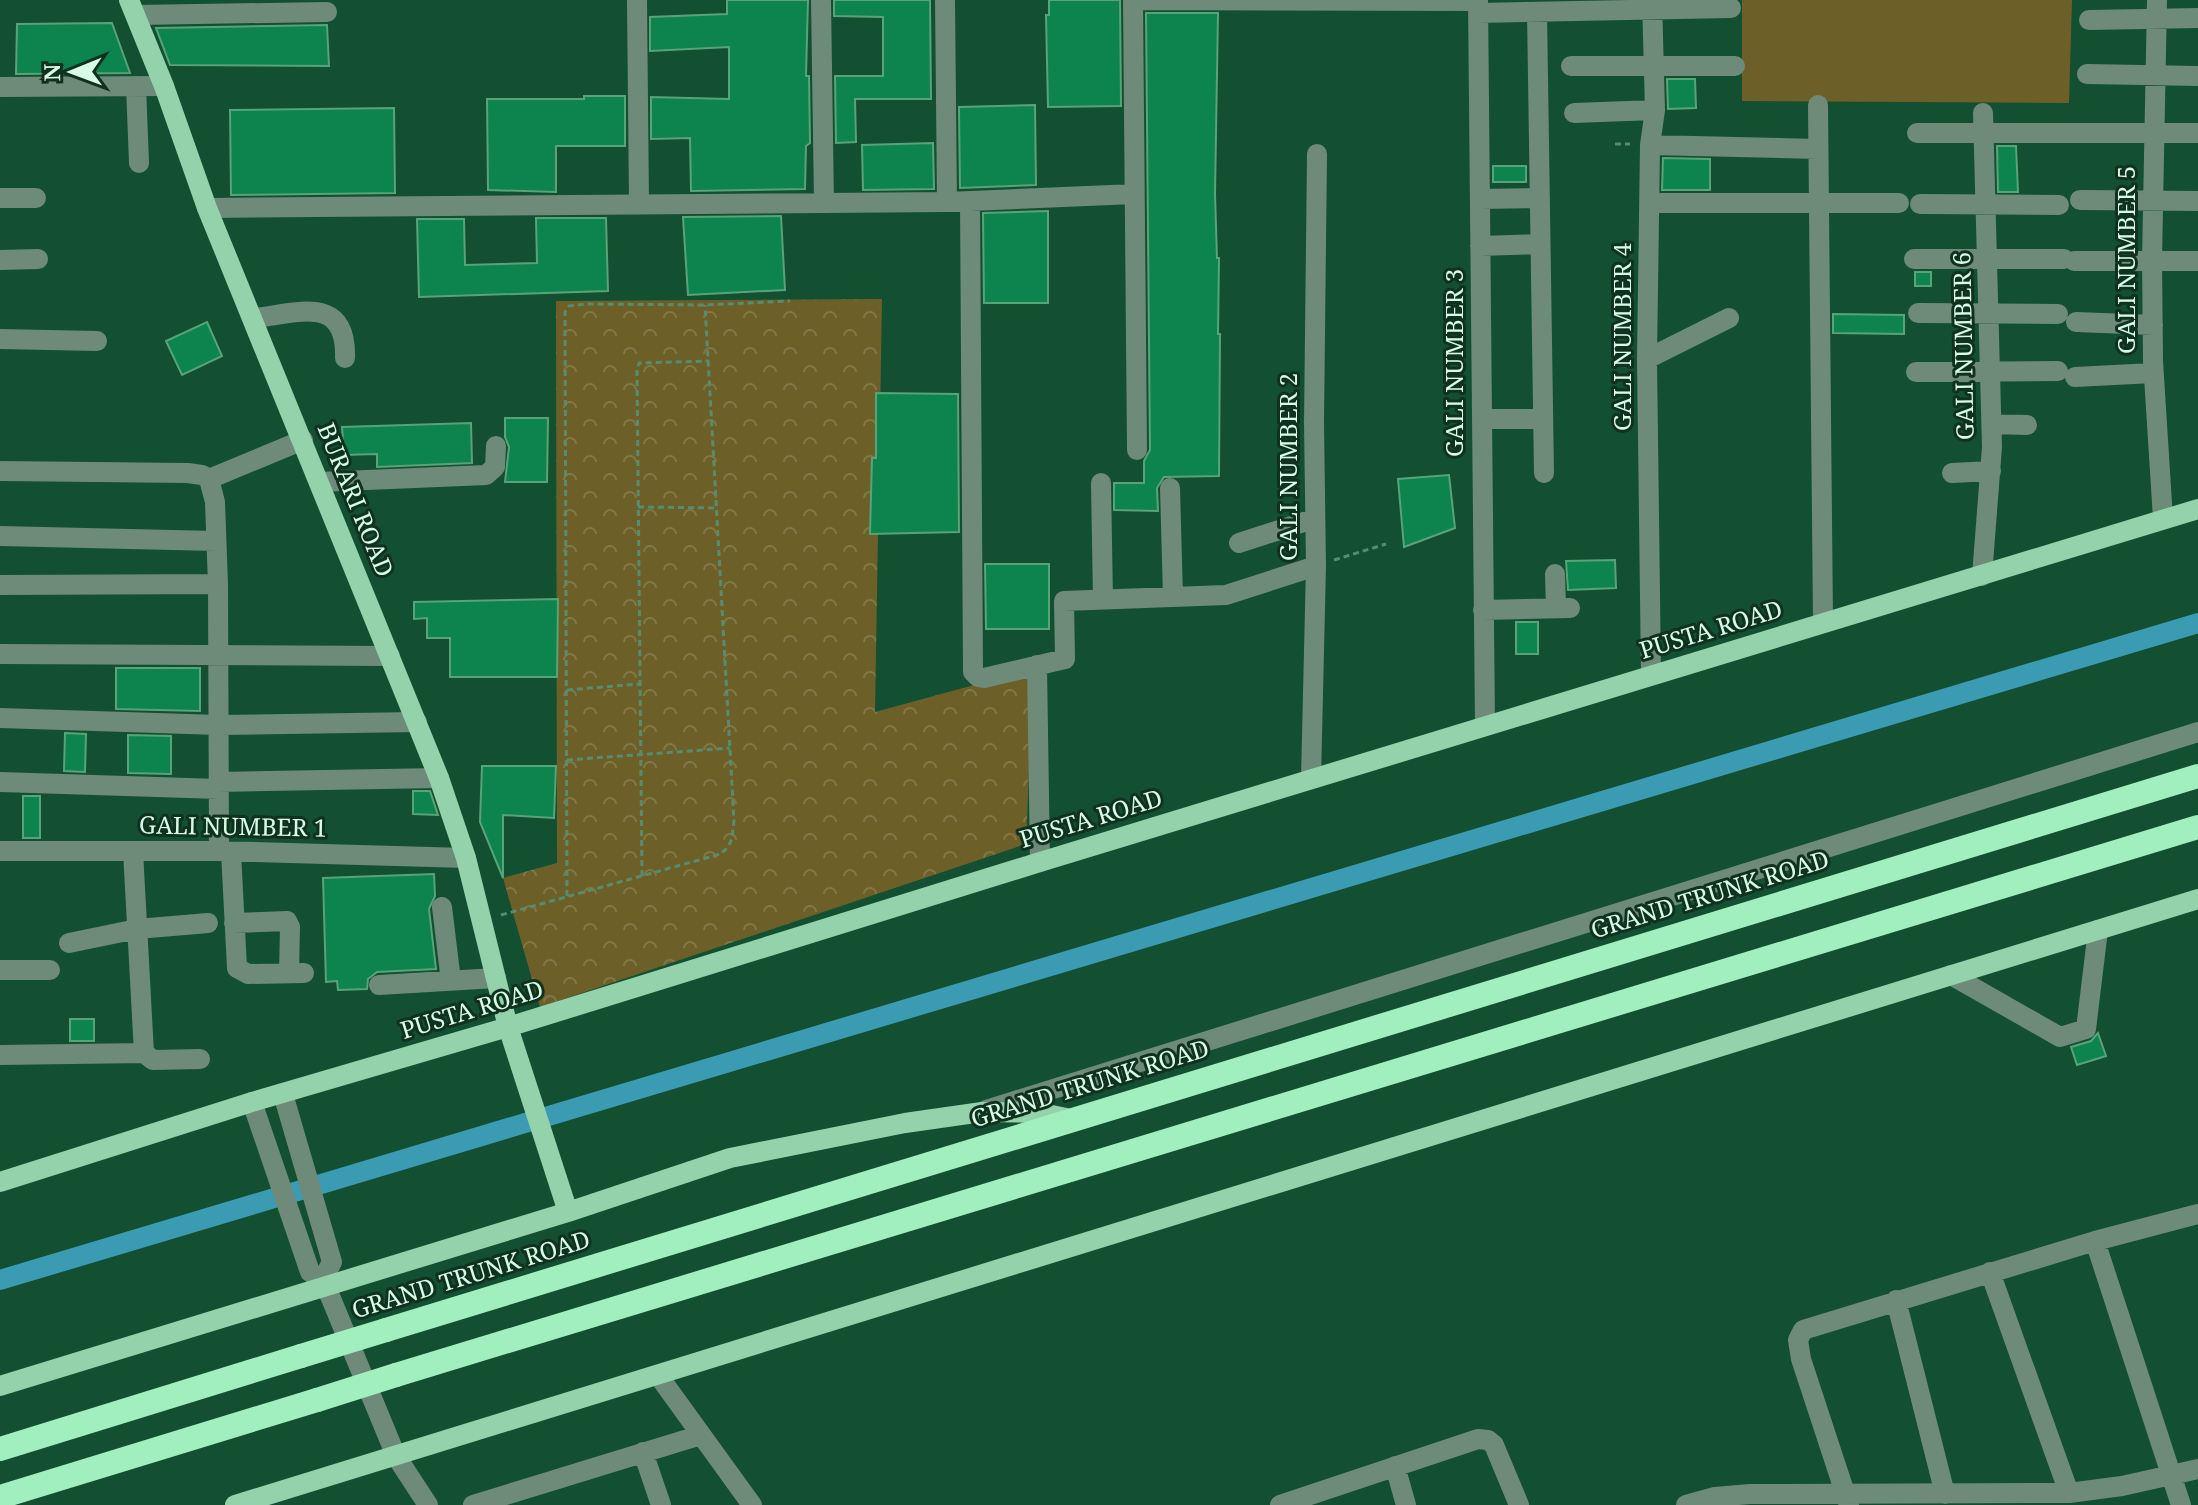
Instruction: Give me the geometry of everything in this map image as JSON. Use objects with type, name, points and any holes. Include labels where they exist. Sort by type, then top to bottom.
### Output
[{"type":"highway","name":"GRAND TRUNK ROAD","points":[[0,1449],[2198,776]]},
{"type":"highway","points":[[0,1497],[2198,827]]},
{"type":"main road","name":"BURARI ROAD","points":[[132,8],[164,86],[207,208],[439,778],[466,858],[508,1027],[568,1212]]},
{"type":"main road","name":"PUSTA ROAD","points":[[0,1182],[252,1102],[508,1027],[2198,509]]},
{"type":"main road","points":[[235,1505],[2198,899]]},
{"type":"main road","points":[[0,1386],[325,1282],[568,1212],[730,1158],[905,1123],[982,1112],[1042,1113],[1071,1119]]},
{"type":"street","points":[[637,0],[639,204]]},
{"type":"street","points":[[821,0],[824,203]]},
{"type":"street","points":[[945,0],[947,202]]},
{"type":"street","points":[[1137,450],[1133,0],[1478,5],[1537,12],[1652,4],[1731,8]]},
{"type":"street","name":"GALI NUMBER 4","points":[[1651,675],[1647,359],[1650,145],[1655,110],[1652,4]]},
{"type":"street","name":"GALI NUMBER 3","points":[[1478,5],[1485,726]]},
{"type":"street","points":[[132,8],[327,12]]},
{"type":"street","points":[[2089,20],[2157,9],[2198,18]]},
{"type":"street","name":"GALI NUMBER 5","points":[[2157,9],[2153,373],[2163,519]]},
{"type":"street","points":[[1537,12],[1544,473]]},
{"type":"street","points":[[1571,66],[1735,66]]},
{"type":"street","points":[[2087,74],[2198,76]]},
{"type":"street","points":[[136,86],[139,163]]},
{"type":"street","points":[[0,87],[164,86]]},
{"type":"street","points":[[1818,105],[1823,622]]},
{"type":"street","points":[[1574,113],[1655,110]]},
{"type":"street","points":[[1917,133],[1983,123],[2198,133]]},
{"type":"street","name":"GALI NUMBER 6","points":[[1982,576],[1992,424],[1983,123]]},
{"type":"street","points":[[1650,145],[1818,149]]},
{"type":"street","name":"GALI NUMBER 2","points":[[1311,779],[1316,566],[1313,519],[1317,154]]},
{"type":"street","points":[[207,208],[947,202],[1134,194]]},
{"type":"street","points":[[0,198],[36,198]]},
{"type":"street","points":[[1480,199],[1540,198]]},
{"type":"street","points":[[2080,200],[2198,201]]},
{"type":"street","points":[[970,201],[973,672],[984,678],[1065,659],[1064,601],[1226,595],[1316,566]]},
{"type":"street","points":[[1650,203],[1899,203]]},
{"type":"street","points":[[1920,204],[2059,205]]},
{"type":"street","points":[[1480,246],[1540,244]]},
{"type":"street","points":[[0,260],[38,259]]},
{"type":"street","points":[[1914,259],[2198,261]]},
{"type":"street","points":[[253,318],[326,313],[337,320],[342,331],[345,358]]},
{"type":"street","points":[[1918,313],[1990,313],[2153,325]]},
{"type":"street","points":[[1647,359],[1729,318]]},
{"type":"street","points":[[0,339],[97,341]]},
{"type":"street","points":[[1916,372],[2153,373]]},
{"type":"street","points":[[1482,419],[1543,419]]},
{"type":"street","points":[[1992,424],[2027,425]]},
{"type":"street","points":[[209,479],[303,440]]},
{"type":"street","points":[[319,482],[486,475],[495,467],[496,446]]},
{"type":"street","points":[[0,471],[188,473],[209,479],[215,502],[218,584],[218,786],[237,968],[248,974],[297,973],[287,921],[234,923]]},
{"type":"street","points":[[1952,473],[1991,471]]},
{"type":"street","points":[[1101,483],[1103,600]]},
{"type":"street","points":[[1170,488],[1173,597]]},
{"type":"street","points":[[1239,543],[1313,519]]},
{"type":"street","points":[[0,536],[216,541]]},
{"type":"street","points":[[1483,610],[1563,608],[1555,574]]},
{"type":"street","points":[[0,585],[218,584]]},
{"type":"street","points":[[0,654],[390,656]]},
{"type":"street","points":[[1037,665],[1040,862]]},
{"type":"street","points":[[0,718],[219,725],[417,722]]},
{"type":"street","points":[[982,1112],[2198,732]]},
{"type":"street","points":[[0,782],[218,786],[439,778]]},
{"type":"street","name":"GALI NUMBER 1","points":[[0,851],[466,858]]},
{"type":"street","points":[[133,851],[144,1053],[153,1060],[200,1059]]},
{"type":"street","points":[[442,907],[451,981]]},
{"type":"street","points":[[69,943],[137,929],[208,923]]},
{"type":"street","points":[[1951,975],[2060,1037],[2086,1029],[2098,930]]},
{"type":"street","points":[[0,970],[50,970]]},
{"type":"street","points":[[379,985],[496,978]]},
{"type":"street","points":[[0,1055],[144,1053]]},
{"type":"street","points":[[283,1094],[332,1262],[325,1282]]},
{"type":"street","points":[[252,1102],[310,1272],[325,1282],[396,1456],[428,1505]]},
{"type":"street","points":[[1847,1500],[1801,1359],[1798,1340],[1803,1330],[2095,1241],[2198,1214]]},
{"type":"street","points":[[2095,1241],[2174,1475],[2181,1505]]},
{"type":"street","points":[[1990,1272],[2069,1493]]},
{"type":"street","points":[[1896,1300],[1945,1494]]},
{"type":"street","points":[[658,1375],[752,1505]]},
{"type":"street","points":[[473,1505],[701,1435]]},
{"type":"street","points":[[1290,1503],[1467,1442],[1488,1440],[1501,1456],[1519,1505]]},
{"type":"street","points":[[643,1452],[661,1505]]},
{"type":"street","points":[[1395,1466],[1406,1505]]},
{"type":"street","points":[[1686,1505],[1750,1494],[1847,1500],[1945,1494],[1995,1499],[2122,1486],[2198,1469]]},
{"type":"path","points":[[567,896],[565,312],[569,306],[587,304],[705,305],[790,301]]},
{"type":"path","points":[[481,920],[717,855],[730,845],[734,821],[705,305]]},
{"type":"path","points":[[642,876],[639,363],[709,361]]},
{"type":"path","points":[[638,507],[718,508]]},
{"type":"path","points":[[1316,566],[1386,544]]},
{"type":"path","points":[[567,690],[640,684]]},
{"type":"path","points":[[567,760],[730,748]]},
{"type":"green space","points":[[1742,0],[2072,0],[2069,103],[1742,101]]},
{"type":"green space","points":[[882,299],[875,712],[1033,669],[1026,844],[540,1007],[503,878],[557,863],[556,301]]},
{"type":"building","points":[[727,0],[808,0],[806,76],[809,76],[810,143],[806,146],[805,189],[691,191],[690,138],[651,139],[651,97],[729,99],[729,47],[650,51],[650,17],[727,14]]},
{"type":"building","points":[[834,0],[930,0],[931,99],[855,99],[856,142],[836,143],[835,76],[883,76],[883,17],[834,16]]},
{"type":"building","points":[[1049,0],[1120,0],[1121,106],[1048,107],[1046,15],[1049,15]]},
{"type":"building","points":[[1146,13],[1218,13],[1215,194],[1219,258],[1219,476],[1164,477],[1157,488],[1158,511],[1114,510],[1114,483],[1144,483],[1144,461],[1150,450]]},
{"type":"building","points":[[112,23],[130,73],[16,74],[17,24]]},
{"type":"building","points":[[327,25],[329,66],[170,65],[156,28]]},
{"type":"building","points":[[1667,79],[1695,79],[1696,108],[1668,109]]},
{"type":"building","points":[[584,96],[625,96],[625,146],[556,146],[556,192],[488,190],[487,99],[584,99]]},
{"type":"building","points":[[1035,105],[1036,185],[960,188],[959,107]]},
{"type":"building","points":[[394,108],[395,193],[231,195],[230,110]]},
{"type":"building","points":[[933,143],[934,189],[863,190],[862,145]]},
{"type":"building","points":[[1997,146],[2016,146],[2018,192],[1998,192]]},
{"type":"building","points":[[1663,158],[1710,159],[1710,190],[1662,190]]},
{"type":"building","points":[[1493,166],[1526,166],[1526,182],[1493,182]]},
{"type":"building","points":[[1048,211],[1048,303],[984,303],[983,213]]},
{"type":"building","points":[[781,216],[785,290],[688,295],[683,217]]},
{"type":"building","points":[[536,218],[606,218],[608,291],[419,297],[417,219],[464,219],[465,265],[537,263]]},
{"type":"building","points":[[1915,272],[1931,272],[1931,286],[1915,286]]},
{"type":"building","points":[[1833,314],[1904,315],[1904,334],[1833,333]]},
{"type":"building","points":[[207,322],[222,356],[182,375],[166,341]]},
{"type":"building","points":[[876,393],[958,394],[959,532],[870,534],[872,458],[876,458]]},
{"type":"building","points":[[505,418],[548,418],[547,482],[505,482],[509,447],[505,437]]},
{"type":"building","points":[[471,423],[472,463],[377,467],[377,454],[344,455],[342,427]]},
{"type":"building","points":[[1449,475],[1455,528],[1404,547],[1398,479]]},
{"type":"building","points":[[1615,560],[1616,588],[1568,590],[1566,561]]},
{"type":"building","points":[[985,564],[1049,564],[1049,629],[986,629]]},
{"type":"building","points":[[558,599],[557,677],[450,677],[450,638],[427,638],[427,618],[414,619],[414,602]]},
{"type":"building","points":[[1516,622],[1538,622],[1538,654],[1516,654]]},
{"type":"building","points":[[116,668],[200,668],[200,711],[116,709]]},
{"type":"building","points":[[65,733],[86,734],[85,772],[64,771]]},
{"type":"building","points":[[128,735],[171,736],[171,774],[128,773]]},
{"type":"building","points":[[482,766],[556,766],[554,818],[503,815],[503,878],[480,822]]},
{"type":"building","points":[[413,791],[430,791],[438,815],[413,814]]},
{"type":"building","points":[[23,796],[40,796],[40,838],[23,838]]},
{"type":"building","points":[[434,874],[435,896],[429,909],[436,969],[377,972],[368,979],[367,989],[338,990],[337,981],[326,982],[323,878]]},
{"type":"building","points":[[70,1019],[94,1019],[94,1041],[70,1041]]},
{"type":"building","points":[[2098,1033],[2106,1056],[2077,1065],[2071,1047],[2091,1041]]},
{"type":"waterway","points":[[0,1280],[2198,623]]}]
